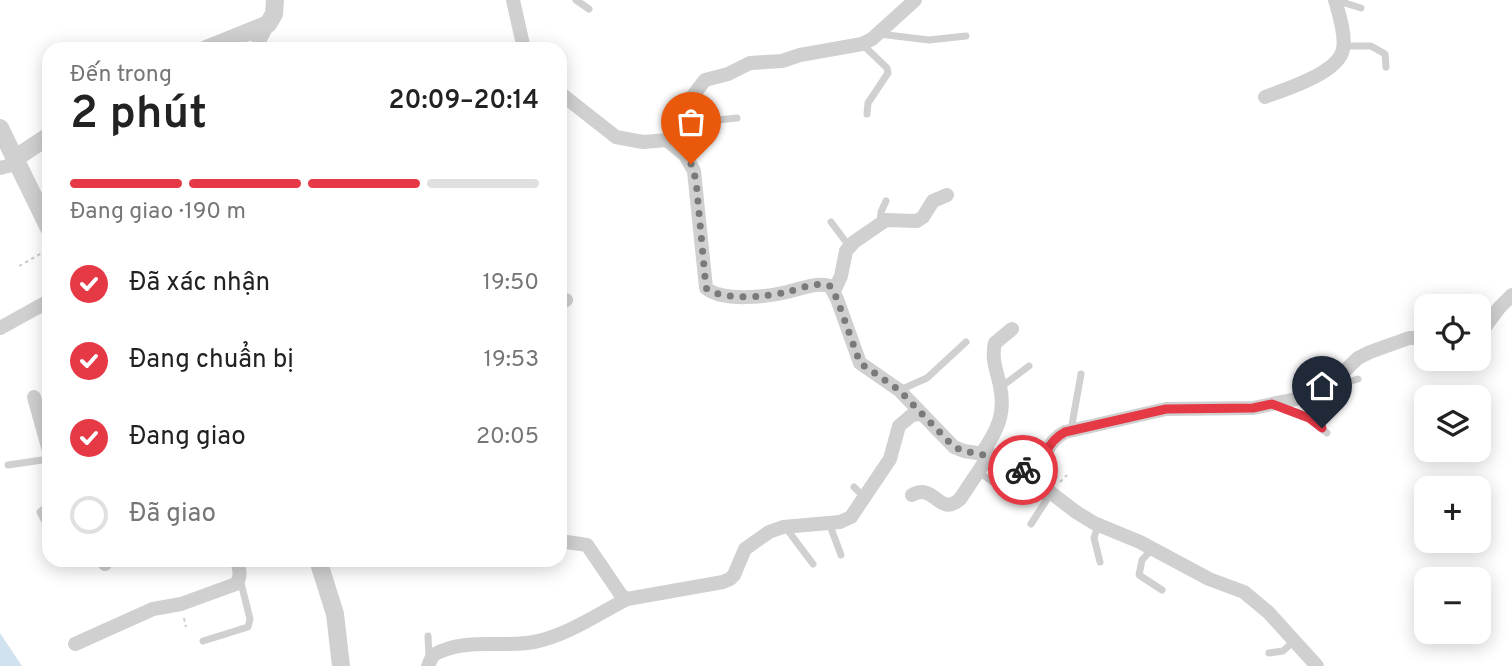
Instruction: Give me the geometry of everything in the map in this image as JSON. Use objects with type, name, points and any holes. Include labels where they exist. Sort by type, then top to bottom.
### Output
[{"type":"street","points":[[259,42],[274,14],[275,0]]},
{"type":"street","points":[[513,0],[522,42]]},
{"type":"street","points":[[667,140],[685,106],[705,80],[750,64],[782,61],[800,55],[862,44],[878,34],[915,0]]},
{"type":"street","points":[[1265,97],[1298,85],[1339,60],[1344,46],[1335,0]]},
{"type":"street","points":[[223,42],[268,24]]},
{"type":"street","points":[[567,98],[616,137],[643,142],[667,140],[685,155],[694,171],[706,288],[716,293],[742,297],[778,294],[824,284],[830,286],[860,363],[899,390],[954,447],[1011,462],[1076,512],[1098,525],[1125,535],[1198,575],[1244,592],[1268,612],[1317,666]]},
{"type":"street","points":[[0,128],[10,164],[42,217]]},
{"type":"street","points":[[10,164],[42,141]]},
{"type":"street","points":[[834,291],[849,246],[880,222],[918,220],[933,201],[947,195]]},
{"type":"street","points":[[1491,319],[1512,295]]},
{"type":"street","points":[[0,328],[42,305]]},
{"type":"street","points":[[912,495],[924,491],[944,505],[954,505],[979,472],[1001,418],[1000,387],[993,351],[999,338],[1012,329]]},
{"type":"street","points":[[1038,481],[1042,461],[1050,445],[1056,437],[1071,430],[1166,409],[1253,408],[1306,397],[1321,390],[1358,358],[1414,338]]},
{"type":"street","points":[[34,397],[42,426]]},
{"type":"street","points":[[429,664],[433,654],[453,647],[485,642],[531,642],[547,639],[627,600],[730,579],[745,549],[769,532],[851,517],[890,459],[899,426],[912,415],[920,414]]},
{"type":"street","points":[[567,542],[587,545],[627,600]]},
{"type":"street","points":[[75,644],[153,609],[181,604],[236,584],[239,579],[238,567]]},
{"type":"street","points":[[320,567],[335,614],[341,666]]},
{"type":"lane","points":[[576,0],[589,9]]},
{"type":"lane","points":[[1335,0],[1361,8]]},
{"type":"lane","points":[[878,34],[929,40],[966,36]]},
{"type":"lane","points":[[862,44],[888,72],[868,103],[867,114]]},
{"type":"lane","points":[[1344,46],[1374,48],[1385,54],[1386,67]]},
{"type":"lane","points":[[667,140],[718,120],[737,118]]},
{"type":"lane","points":[[880,222],[886,201]]},
{"type":"lane","points":[[831,222],[849,246]]},
{"type":"lane","points":[[899,390],[927,377],[966,342]]},
{"type":"lane","points":[[1000,387],[1029,366]]},
{"type":"lane","points":[[1071,430],[1081,373]]},
{"type":"lane","points":[[1321,390],[1357,379]]},
{"type":"lane","points":[[1272,404],[1309,418],[1327,433]]},
{"type":"lane","points":[[8,464],[42,460]]},
{"type":"lane","points":[[979,472],[998,486]]},
{"type":"lane","points":[[854,487],[865,498]]},
{"type":"lane","points":[[1031,524],[1051,493]]},
{"type":"lane","points":[[829,523],[841,555]]},
{"type":"lane","points":[[1098,525],[1094,538],[1100,562]]},
{"type":"lane","points":[[786,527],[813,564]]},
{"type":"lane","points":[[1152,549],[1142,560],[1139,575],[1162,590]]},
{"type":"lane","points":[[203,641],[248,627],[250,619],[239,579]]},
{"type":"lane","points":[[428,636],[429,664]]},
{"type":"lane","points":[[1269,653],[1283,650],[1293,642]]},
{"type":"path","points":[[19,266],[42,252]]},
{"type":"water","points":[[0,633],[22,666],[0,666]]},
{"type":"way so far","points":[[691,164],[696,180],[706,288],[711,292],[742,297],[770,295],[824,284],[830,286],[864,368],[899,390],[954,447],[996,456],[1023,470]]},
{"type":"route","points":[[1023,470],[1038,481],[1042,461],[1050,445],[1056,437],[1065,432],[1166,409],[1253,408],[1272,404],[1309,418],[1322,428]]}]
